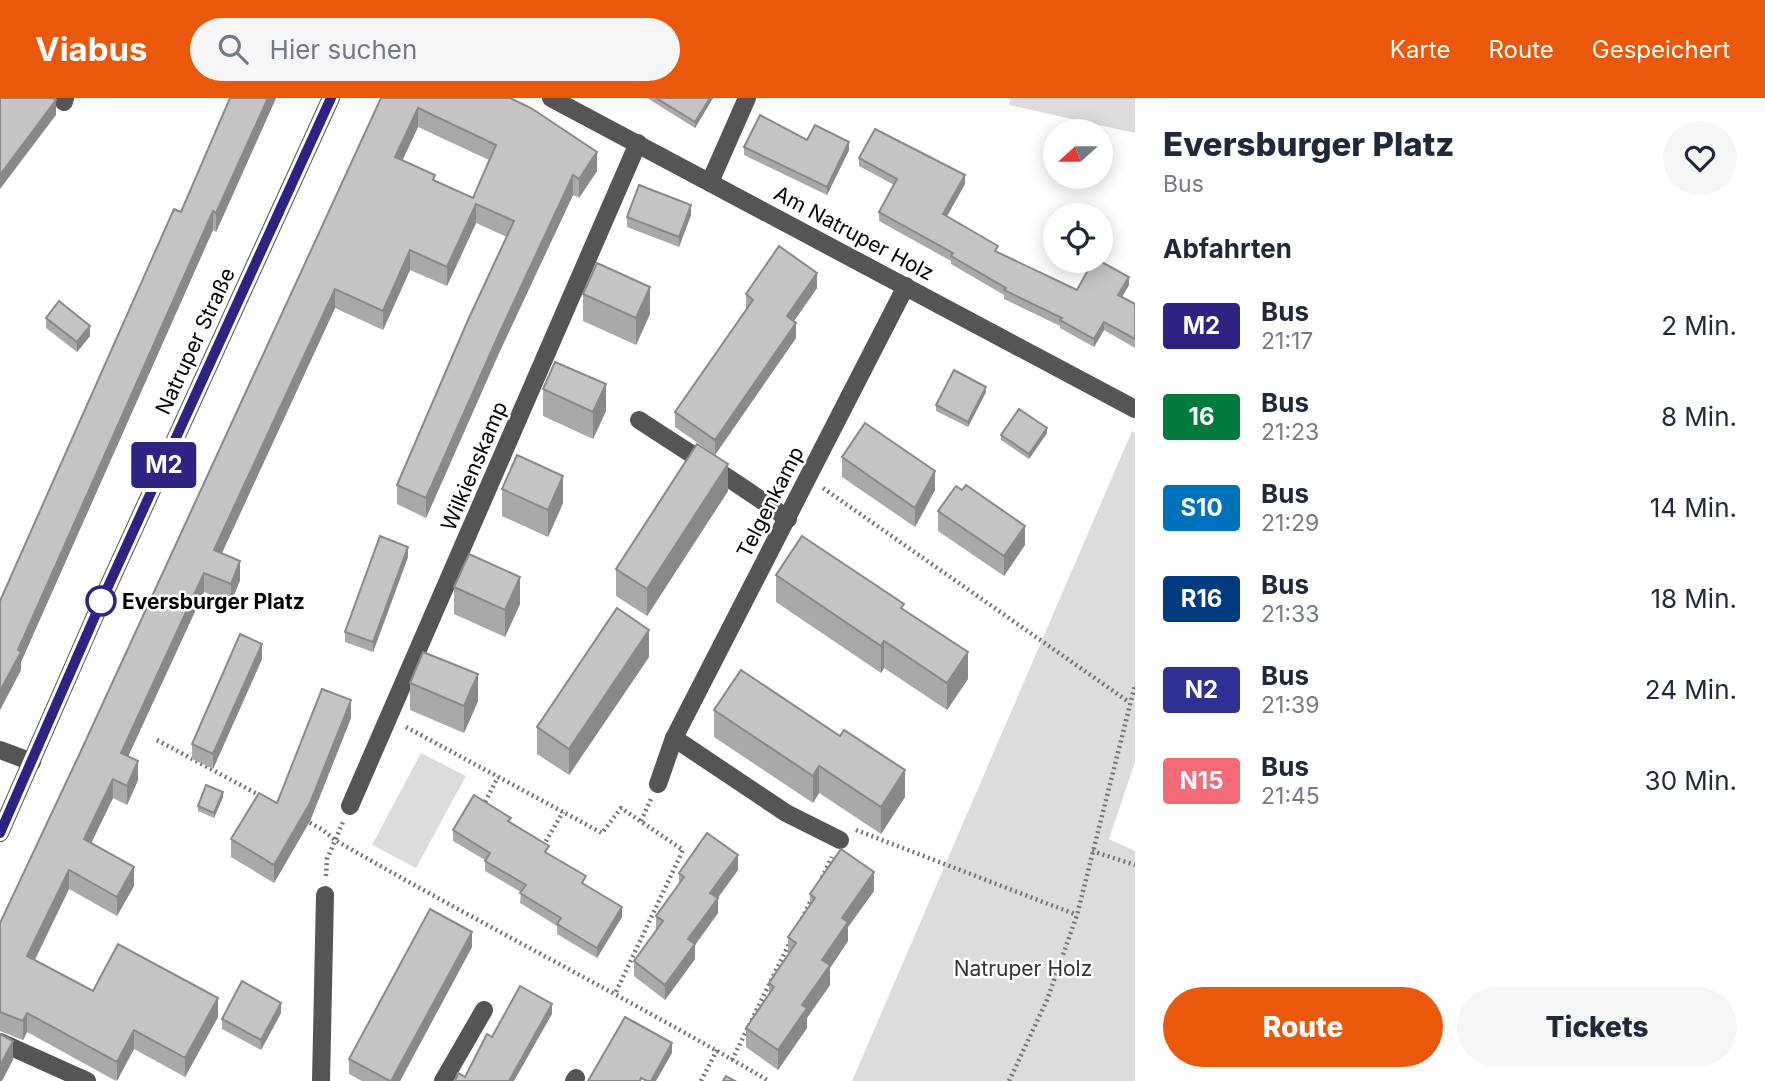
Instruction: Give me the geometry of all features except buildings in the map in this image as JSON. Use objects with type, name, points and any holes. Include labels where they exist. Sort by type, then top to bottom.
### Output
[{"type":"street","name":"Natruper Straße","points":[[0,833],[106,591],[331,98]]},
{"type":"street","name":"Am Natruper Holz","points":[[551,98],[1135,409]]},
{"type":"street","points":[[710,182],[747,98]]},
{"type":"street","name":"Wilkienskamp","points":[[350,806],[638,143]]},
{"type":"street","name":"Telgenkamp","points":[[657,784],[674,738],[906,286]]},
{"type":"street","points":[[639,419],[788,519]]},
{"type":"street","points":[[674,738],[786,813],[840,840]]},
{"type":"street","points":[[0,750],[32,762]]},
{"type":"street","points":[[321,1081],[326,894]]},
{"type":"street","points":[[443,1081],[484,1010]]},
{"type":"street","points":[[0,1042],[87,1081]]},
{"type":"path","points":[[808,477],[1129,702]]},
{"type":"path","points":[[1009,1081],[1047,1000],[1077,915],[1135,685]]},
{"type":"path","points":[[390,718],[602,833],[621,808],[683,850],[615,994]]},
{"type":"path","points":[[157,740],[264,798]]},
{"type":"path","points":[[485,802],[498,777]]},
{"type":"path","points":[[326,894],[327,859],[350,806]]},
{"type":"path","points":[[543,846],[564,812]]},
{"type":"path","points":[[300,817],[449,906],[615,994],[769,1081]]},
{"type":"path","points":[[799,924],[840,840],[852,828],[1077,915]]},
{"type":"path","points":[[1092,851],[1135,864]]},
{"type":"path","points":[[733,1060],[793,936]]},
{"type":"path","points":[[701,1081],[716,1050]]},
{"type":"green space","points":[[1011,98],[1135,98],[1135,133],[1113,128],[1113,119],[1072,119],[1009,105]]},
{"type":"green space","name":"Natruper Holz","points":[[1132,431],[1135,433],[1135,762],[1109,839],[1135,851],[1135,1081],[852,1081]]},
{"type":"green space","points":[[421,753],[466,776],[416,868],[372,845]]},
{"type":"bus line","name":"M2","points":[[0,833],[106,591],[331,98]]},
{"type":"place","name":"Eversburger Platz","points":[[101,601]]}]
